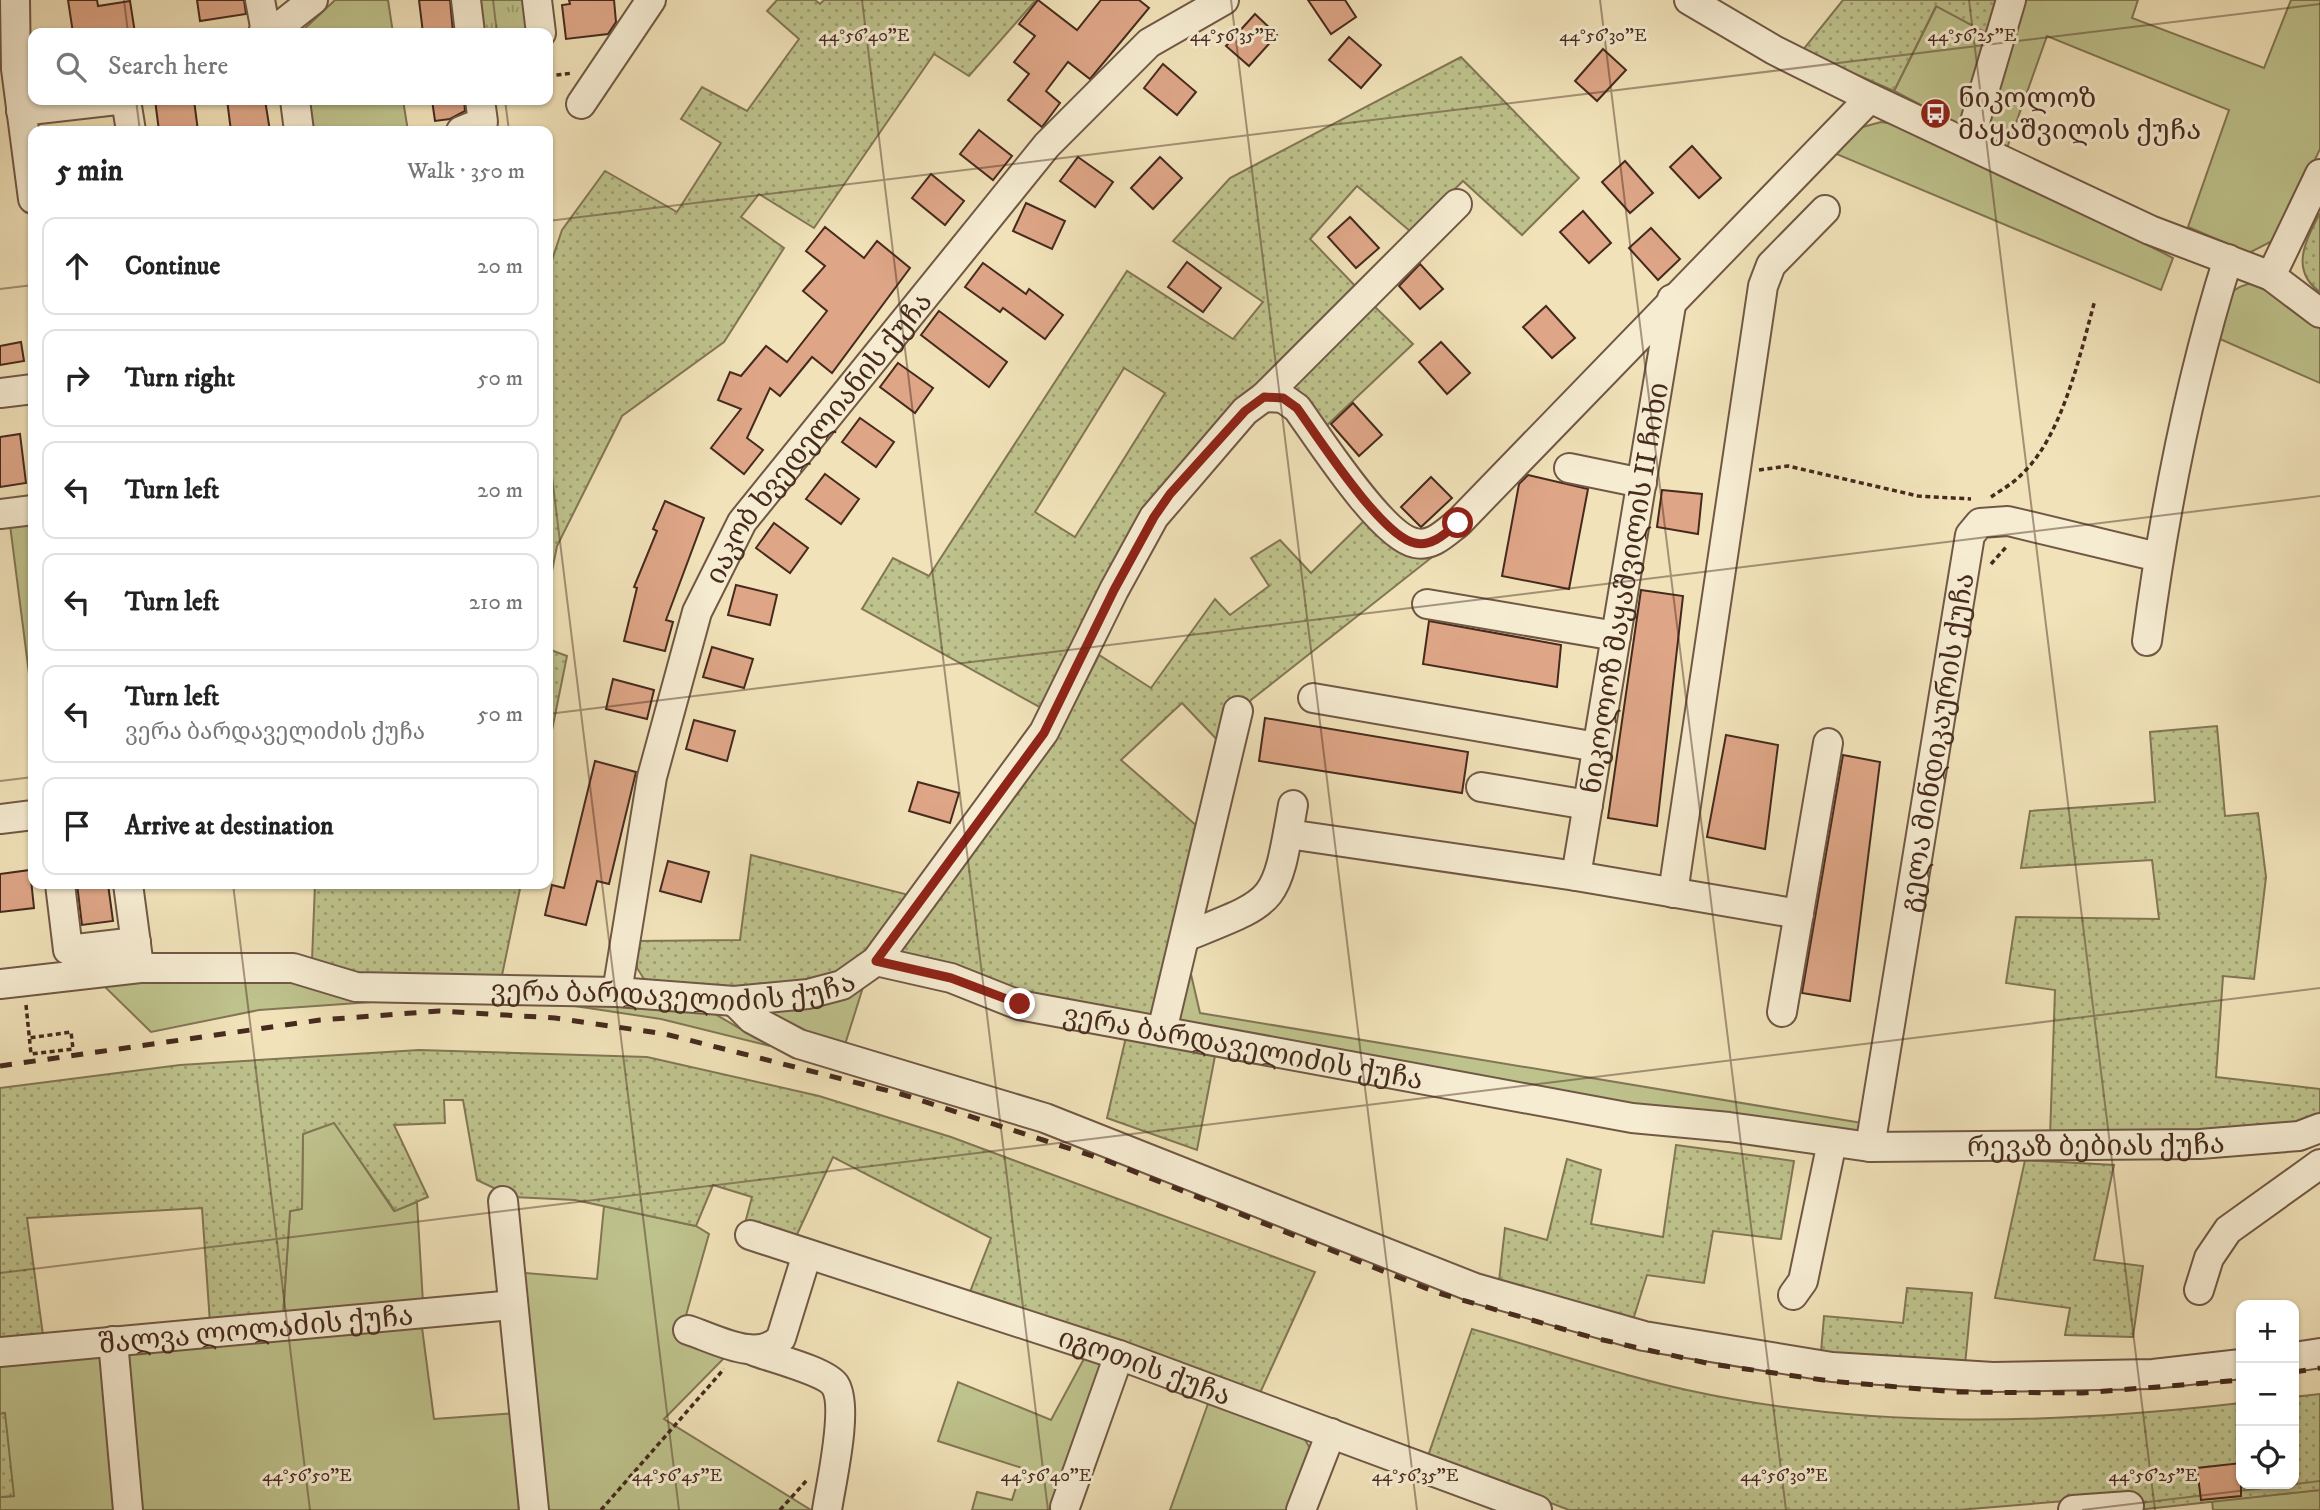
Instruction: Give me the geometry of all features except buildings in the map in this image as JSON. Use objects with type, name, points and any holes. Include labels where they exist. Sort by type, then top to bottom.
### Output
[{"type":"street","points":[[15,0],[24,68],[14,118],[28,178]]},
{"type":"street","points":[[260,0],[274,28]]},
{"type":"street","points":[[278,28],[313,0]]},
{"type":"street","points":[[466,0],[470,28]]},
{"type":"street","points":[[537,0],[540,28]]},
{"type":"street","points":[[581,104],[651,0]]},
{"type":"street","name":"იაკობ ხვედელიანის ქუჩა","points":[[617,992],[652,777],[697,612],[742,522],[1046,145],[1149,43],[1224,0]]},
{"type":"street","points":[[1689,0],[1774,50],[2150,230],[2271,276],[2320,313]]},
{"type":"street","points":[[1969,142],[2011,0]]},
{"type":"street","points":[[1264,397],[1283,398],[1297,408],[1365,502],[1397,534],[1415,544],[1436,541],[1458,523],[1870,97]]},
{"type":"street","points":[[14,118],[88,105]]},
{"type":"street","points":[[127,105],[130,126]]},
{"type":"street","points":[[296,105],[298,126]]},
{"type":"street","points":[[473,126],[483,122],[481,105]]},
{"type":"street","points":[[2271,276],[2320,174]]},
{"type":"street","points":[[876,961],[1044,733],[1114,590],[1154,517],[1245,411],[1264,397],[1457,204]]},
{"type":"street","points":[[1673,893],[1763,286],[1771,265],[1825,211]]},
{"type":"street","points":[[2147,641],[2158,557],[2211,314],[2228,259]]},
{"type":"street","name":"ნიკოლოზ მაყაშვილის II ჩიხი","points":[[1576,876],[1672,299]]},
{"type":"street","points":[[0,393],[28,390]]},
{"type":"street","points":[[1569,468],[1642,483]]},
{"type":"street","points":[[0,514],[28,511]]},
{"type":"street","name":"გელა მინდიკაურის ქუჩა","points":[[1870,1147],[1970,535],[1980,523],[2008,521],[2158,557]]},
{"type":"street","points":[[1426,604],[1616,636]]},
{"type":"street","points":[[1313,698],[1597,747]]},
{"type":"street","points":[[1162,1031],[1238,712]]},
{"type":"street","points":[[1783,1012],[1828,743]]},
{"type":"street","points":[[1482,787],[1588,805]]},
{"type":"street","points":[[1185,937],[1253,910],[1272,893],[1281,872],[1293,805]]},
{"type":"street","points":[[0,819],[28,816]]},
{"type":"street","points":[[1288,834],[1576,876],[1799,914]]},
{"type":"street","points":[[61,889],[68,950],[138,955],[129,889]]},
{"type":"street","name":"ვერა ბარდაველიძის ქუჩა","points":[[0,984],[138,955],[293,968],[356,987],[617,992],[734,1001],[808,994],[842,985],[876,961],[951,978],[1020,1004],[1162,1031],[1632,1118],[1729,1127],[1870,1147]]},
{"type":"street","points":[[734,1001],[752,1019],[799,1044],[1045,1118],[1475,1288],[1644,1336],[1832,1367],[1993,1377],[2153,1374],[2236,1365]]},
{"type":"street","name":"რევაზ ბებიას ქუჩა","points":[[1870,1147],[2200,1144],[2299,1136],[2320,1128]]},
{"type":"street","points":[[1793,1295],[1803,1280],[1832,1142]]},
{"type":"street","points":[[2199,1290],[2209,1258],[2228,1230],[2320,1164]]},
{"type":"street","points":[[503,1200],[534,1510]]},
{"type":"street","name":"იგოთის ქუჩა","points":[[750,1235],[1119,1355],[1331,1433],[1519,1507]]},
{"type":"street","points":[[749,1349],[774,1347],[781,1338],[807,1254]]},
{"type":"street","name":"შალვა ლოლაძის ქუჩა","points":[[0,1352],[513,1304]]},
{"type":"street","points":[[688,1330],[823,1376],[835,1385],[841,1407],[827,1510]]},
{"type":"street","points":[[113,1341],[128,1510]]},
{"type":"street","points":[[2299,1356],[2320,1353]]},
{"type":"street","points":[[1065,1507],[1119,1355]]},
{"type":"street","points":[[1301,1510],[1331,1433]]},
{"type":"street","points":[[2073,1510],[2129,1506]]},
{"type":"path","points":[[1986,500],[2022,474],[2049,439],[2080,355],[2095,300]]},
{"type":"path","points":[[1734,485],[1751,472],[1788,466],[1918,496],[1975,500]]},
{"type":"path","points":[[26,1007],[29,1038],[31,1054],[73,1049],[71,1032],[29,1038]]},
{"type":"path","points":[[601,1510],[749,1349]]},
{"type":"green space","points":[[335,0],[388,0],[392,28],[305,28]]},
{"type":"green space","points":[[480,0],[533,0],[536,28],[483,28]]},
{"type":"green space","points":[[777,0],[815,0],[820,4],[824,0],[1036,0],[969,76],[934,54],[814,228],[759,194],[741,217],[784,248],[724,342],[622,416],[557,546],[553,566],[553,257],[562,230],[605,171],[677,212],[721,143],[681,119],[702,87],[747,111],[799,39],[767,11]]},
{"type":"green space","points":[[1843,0],[2000,0],[1990,35],[1936,6],[1894,91],[1802,51]]},
{"type":"green space","points":[[2020,0],[2138,0],[2132,18],[2264,68],[2291,0],[2320,0],[2320,149],[2278,238],[2249,253],[2188,227],[2229,110],[2047,36],[2006,151],[1979,140]]},
{"type":"green space","points":[[1937,5],[1990,35],[1963,127],[1894,91]]},
{"type":"green space","points":[[1461,57],[1579,178],[1522,235],[1463,181],[1411,232],[1357,186],[1310,239],[1361,292],[1209,437],[1043,709],[862,609],[893,558],[929,576],[1127,271],[1233,339],[1263,302],[1173,241],[1230,178]],"holes":[[[1124,368],[1165,393],[1075,537],[1035,512]]]},
{"type":"green space","points":[[305,105],[404,105],[407,126],[307,126]]},
{"type":"green space","points":[[1881,122],[1918,128],[2173,258],[2161,290],[1834,153],[1859,128]]},
{"type":"green space","points":[[2320,213],[2320,292],[2305,274],[2303,254]]},
{"type":"green space","points":[[2255,283],[2320,327],[2320,383],[2213,336],[2222,308],[2230,294],[2244,285]]},
{"type":"green space","points":[[1369,301],[1413,344],[1322,430],[1286,385]]},
{"type":"green space","points":[[1367,518],[1450,543],[1251,700],[1224,747],[1182,703],[1121,760],[1205,833],[1154,1017],[1020,997],[902,961],[896,946],[1021,789],[1061,730],[1099,655],[1151,688],[1215,599],[1230,615],[1269,586],[1251,558],[1280,540],[1311,573]]},
{"type":"green space","points":[[28,524],[28,666],[10,525]]},
{"type":"green space","points":[[553,651],[567,656],[553,725]]},
{"type":"green space","points":[[2217,726],[2225,816],[2258,813],[2266,877],[2254,979],[2223,976],[2216,1077],[2320,1089],[2320,1120],[2301,1128],[2050,1137],[2055,990],[2006,983],[2016,917],[2159,919],[2152,860],[2021,868],[2030,811],[2155,802],[2150,732]]},
{"type":"green space","points":[[751,855],[909,895],[871,951],[844,972],[792,986],[673,988],[644,979],[637,968],[636,941],[740,940]]},
{"type":"green space","points":[[315,889],[520,889],[501,980],[372,977],[312,961]]},
{"type":"green space","points":[[1187,957],[1200,1013],[1868,1124],[1862,1134],[1641,1113],[1179,1024],[1173,1013]]},
{"type":"green space","points":[[278,980],[353,995],[443,997],[259,1010],[151,1032],[101,983]]},
{"type":"green space","points":[[864,984],[842,1054],[762,1013]]},
{"type":"green space","points":[[528,999],[708,1010],[770,1046],[661,1019]]},
{"type":"green space","points":[[1126,1037],[1215,1056],[1197,1150],[1107,1118]]},
{"type":"green space","points":[[419,1050],[647,1057],[819,1096],[951,1137],[1315,1272],[1260,1393],[968,1297],[991,1238],[833,1157],[793,1243],[744,1227],[752,1197],[713,1185],[696,1226],[575,1200],[513,1197],[477,1180],[463,1100],[444,1100],[445,1123],[394,1125],[428,1197],[395,1211],[334,1123],[303,1134],[302,1209],[290,1211],[283,1316],[210,1323],[202,1208],[27,1218],[43,1335],[0,1340],[0,1088],[180,1065]]},
{"type":"green space","points":[[334,1122],[394,1211],[417,1202],[423,1303],[283,1316],[290,1211],[302,1209],[303,1134]]},
{"type":"green space","points":[[1676,1145],[1794,1161],[1781,1239],[1713,1231],[1704,1283],[1647,1275],[1633,1320],[1499,1281],[1505,1228],[1547,1240],[1567,1159],[1601,1170],[1591,1224],[1663,1237]]},
{"type":"green space","points":[[2025,1160],[2114,1165],[2094,1260],[2143,1266],[2133,1337],[2065,1335],[2070,1308],[1995,1298]]},
{"type":"green space","points":[[604,1206],[696,1226],[709,1234],[681,1333],[733,1349],[664,1419],[811,1510],[539,1510],[514,1272],[597,1279]]},
{"type":"green space","points":[[1907,1288],[1972,1293],[1965,1365],[1821,1352],[1824,1316],[1903,1323]]},
{"type":"green space","points":[[421,1320],[434,1419],[518,1413],[529,1510],[134,1510],[118,1348]]},
{"type":"green space","points":[[1472,1329],[1660,1384],[1756,1403],[1824,1412],[1894,1417],[2033,1419],[2236,1404],[2236,1489],[2299,1489],[2299,1396],[2320,1394],[2320,1490],[2137,1510],[2138,1495],[1958,1510],[1569,1510],[1428,1456]]},
{"type":"green space","points":[[108,1348],[122,1510],[0,1510],[0,1497],[13,1496],[4,1413],[0,1414],[0,1357]]},
{"type":"green space","points":[[1086,1355],[1106,1363],[1060,1510],[972,1510],[977,1492],[1012,1500],[1022,1468],[938,1441],[958,1382],[1051,1420]]},
{"type":"green space","points":[[1209,1401],[1304,1438],[1311,1450],[1289,1510],[1170,1510]]},
{"type":"green space","points":[[5,1413],[14,1496],[0,1497],[0,1414]]},
{"type":"green space","points":[[2320,1490],[2320,1510],[2213,1510],[2212,1501]]},
{"type":"railway","points":[[0,1066],[320,1020],[439,1011],[555,1018],[665,1034],[901,1094],[1105,1160],[1438,1293],[1594,1338],[1711,1364],[1830,1381],[1955,1392],[2083,1393],[2236,1380]]},
{"type":"railway","points":[[2299,1371],[2320,1368]]},
{"type":"place","name":"ნიკოლოზ მაყაშვილის ქუჩა","points":[[1935,113]]},
{"type":"route","points":[[1020,1004],[951,978],[876,961],[1044,733],[1114,590],[1154,517],[1170,494],[1245,411],[1264,397],[1283,398],[1297,408],[1365,502],[1397,534],[1415,544],[1436,541],[1458,523]]}]
